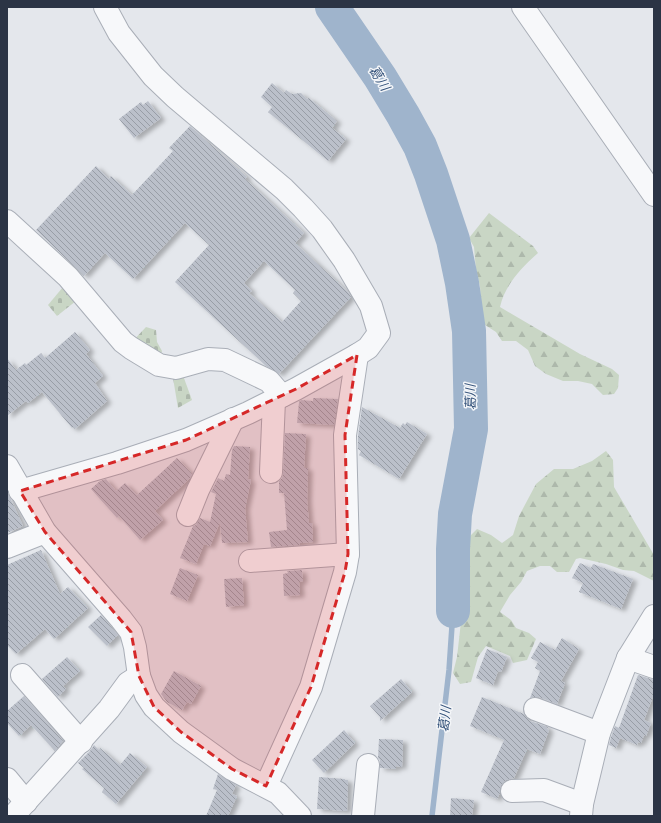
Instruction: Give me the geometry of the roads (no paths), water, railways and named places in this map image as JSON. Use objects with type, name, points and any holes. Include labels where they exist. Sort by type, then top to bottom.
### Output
[{"type":"street","points":[[105,7],[119,33],[153,76],[175,97],[284,189],[322,229],[344,260],[372,306],[379,332],[368,348],[357,355],[278,398],[186,440],[117,463],[12,480],[45,532],[131,632],[140,676],[146,695],[154,707],[181,732],[232,769],[278,793],[300,816]]},
{"type":"street","points":[[523,7],[654,195]]},
{"type":"street","points":[[7,221],[68,277],[123,342],[131,348],[159,365],[176,368],[208,359],[225,360],[269,381],[278,398],[271,472]]},
{"type":"street","points":[[266,786],[311,687],[346,572],[348,554],[345,435],[357,355]]},
{"type":"street","points":[[188,515],[198,490],[233,419]]},
{"type":"street","points":[[7,547],[45,532]]},
{"type":"street","points":[[250,561],[348,554]]},
{"type":"street","points":[[512,791],[544,790],[582,810],[599,733],[628,658],[654,616]]},
{"type":"street","points":[[628,658],[654,667]]},
{"type":"street","points":[[22,675],[81,742]]},
{"type":"street","points":[[7,779],[19,809],[81,742],[109,709],[128,683],[140,676]]},
{"type":"street","points":[[535,709],[599,733]]},
{"type":"street","points":[[363,816],[368,765]]},
{"type":"waterway","name":"葛川","points":[[332,7],[380,77],[420,146],[453,240],[462,283],[469,331],[471,429],[455,514],[453,549],[453,611]]},
{"type":"waterway","name":"葛川","points":[[432,816],[449,670],[453,611]]}]
